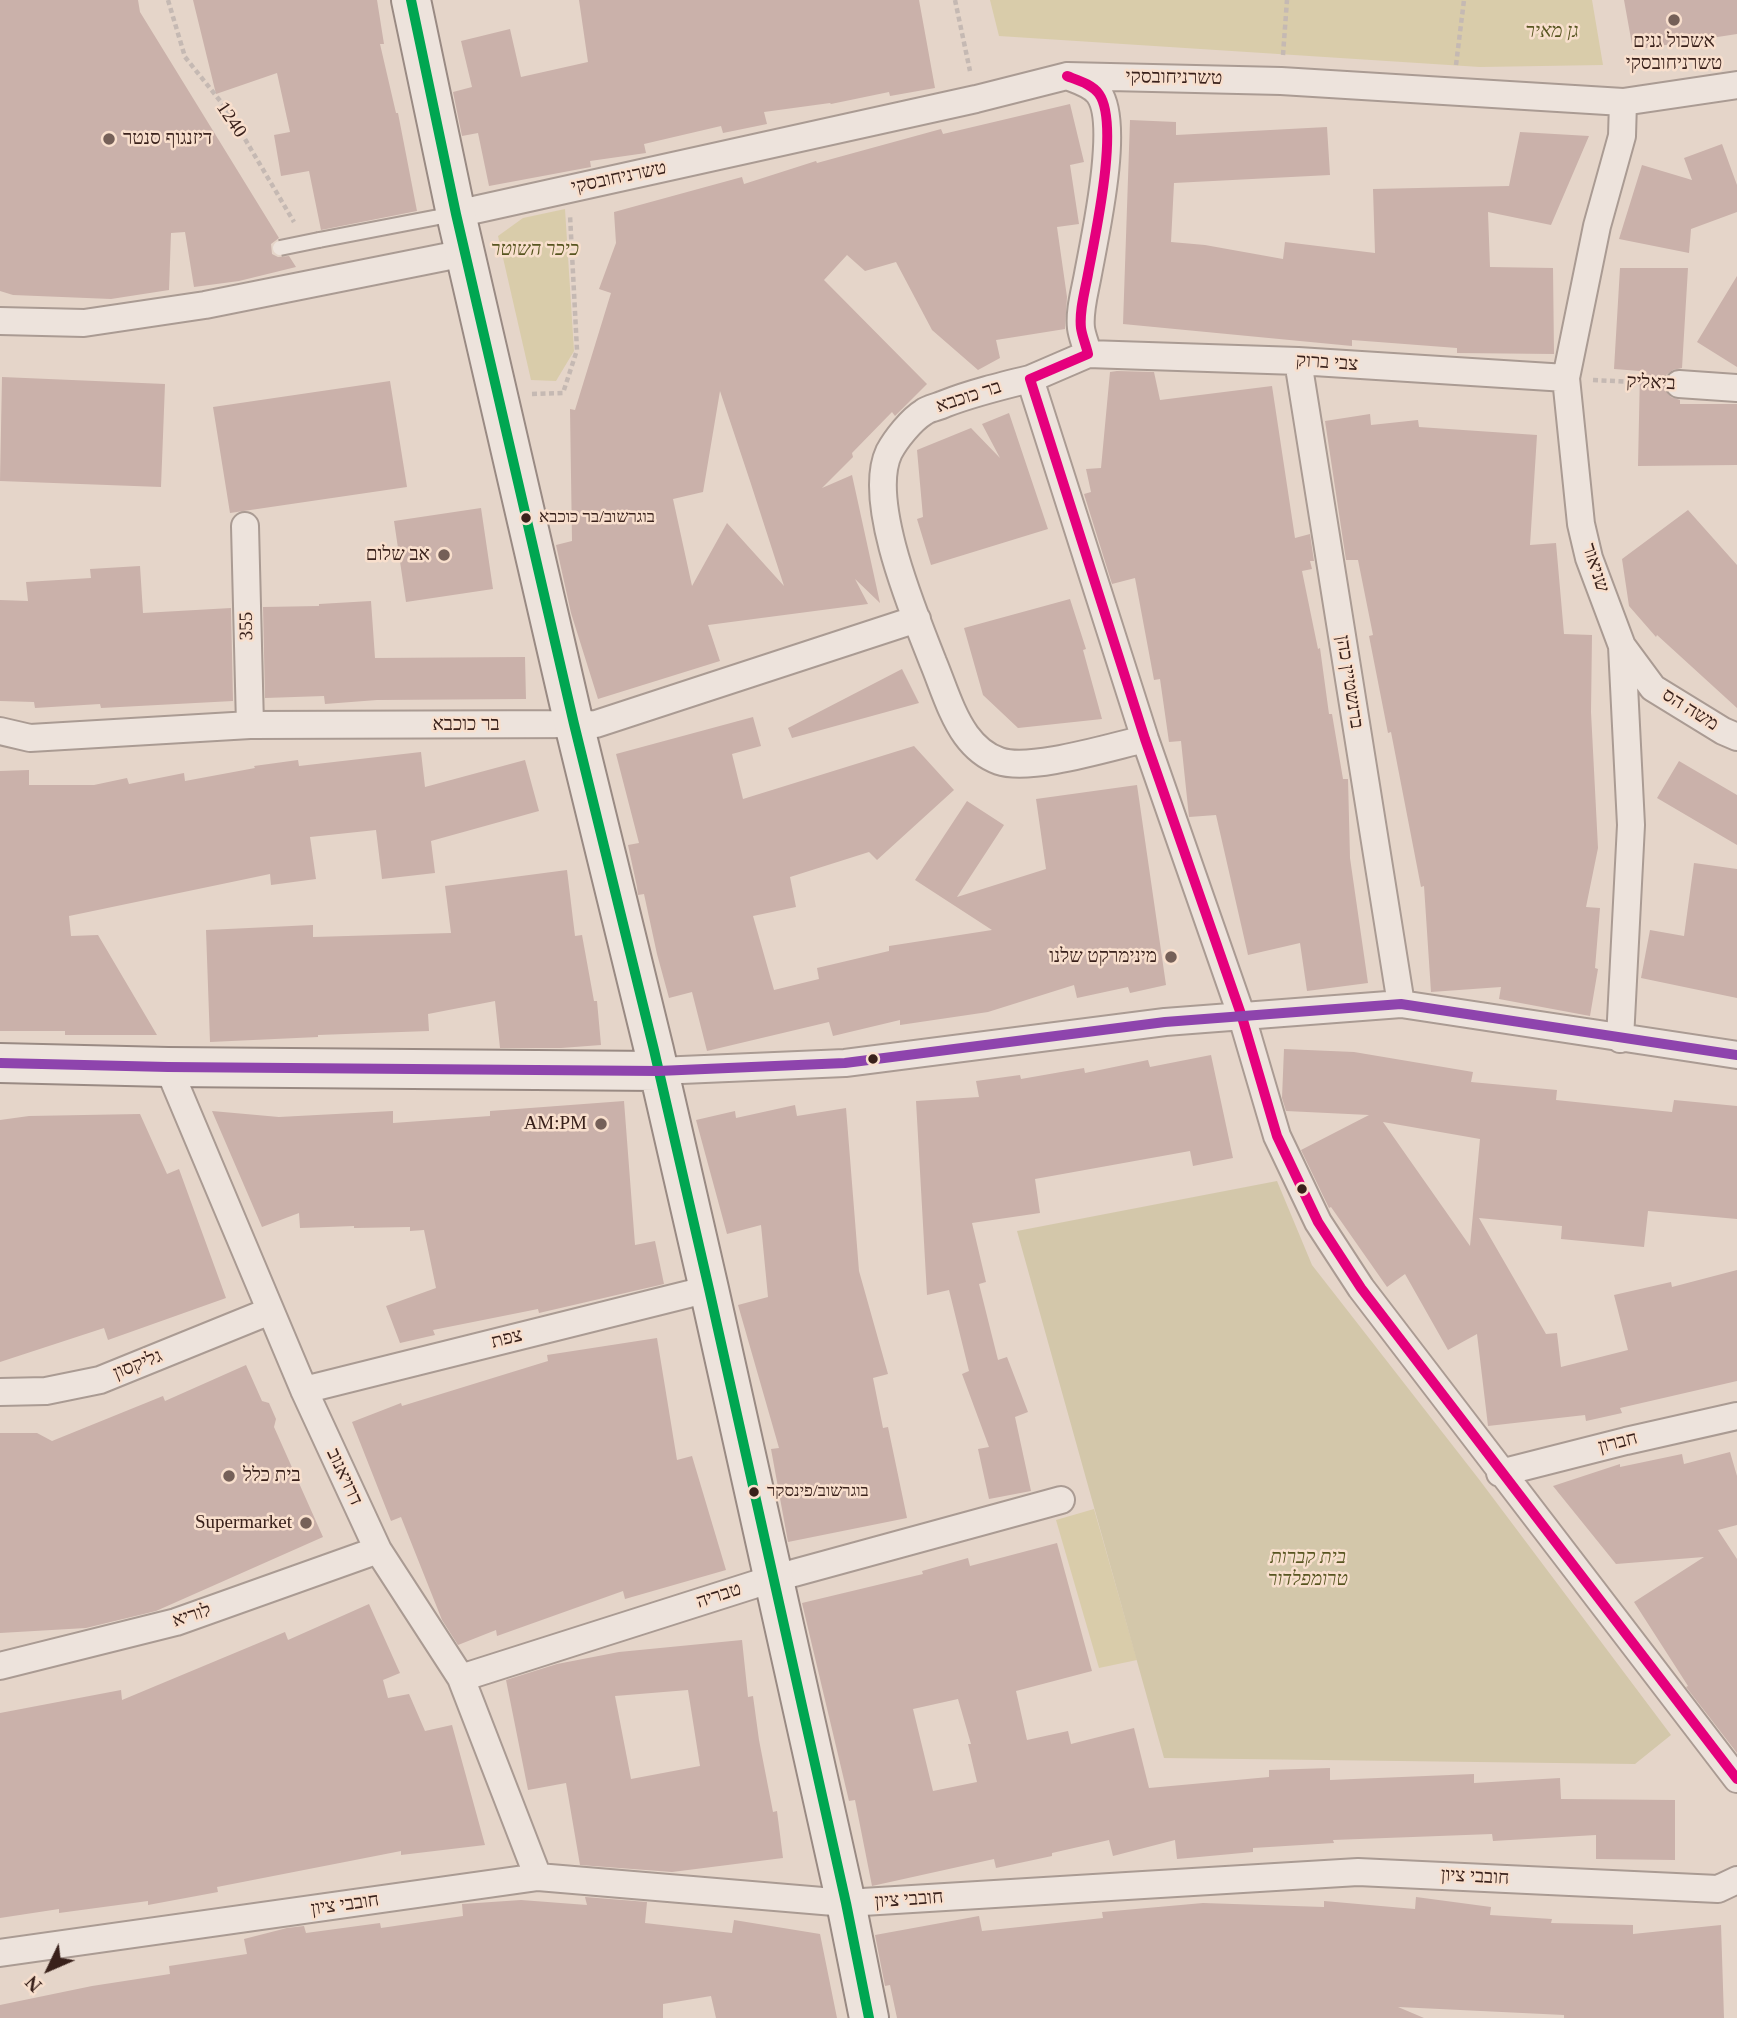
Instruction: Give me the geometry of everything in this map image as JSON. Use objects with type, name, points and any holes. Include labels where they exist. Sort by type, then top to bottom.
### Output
[{"type":"street","points":[[411,0],[465,253],[709,1289],[846,1903],[869,2018]]},
{"type":"street","points":[[1067,76],[1086,83],[1098,92],[1105,106],[1108,133],[1081,327],[1088,354]]},
{"type":"street","name":"טשרניחובסקי","points":[[456,214],[976,99],[1067,76],[1281,81],[1623,102],[1737,85]]},
{"type":"street","name":"שניאור","points":[[1620,1039],[1631,825],[1622,646],[1589,558],[1581,524],[1566,378],[1597,226],[1622,136],[1623,102]]},
{"type":"street","points":[[0,321],[84,323],[205,305],[465,253]]},
{"type":"street","name":"צבי ברוק","points":[[1088,354],[1298,361],[1566,378]]},
{"type":"street","name":"בר כוכבא","points":[[1088,354],[1030,379],[962,397],[924,412],[904,432],[889,453],[884,489],[892,547],[916,619],[949,702],[965,734],[980,750],[1000,761],[1025,764],[1144,739]]},
{"type":"street","name":"ברנשטיין כהן","points":[[1298,361],[1401,1004]]},
{"type":"street","points":[[1030,379],[1144,739],[1242,1017],[1277,1136],[1318,1222],[1361,1288],[1737,1779]]},
{"type":"street","name":"ביאליק","points":[[1679,384],[1737,388]]},
{"type":"street","name":"355","points":[[245,526],[250,725]]},
{"type":"street","name":"בר כוכבא","points":[[0,731],[30,737],[250,725],[596,724],[916,619]]},
{"type":"street","name":"משה הס","points":[[1622,646],[1653,688],[1737,737]]},
{"type":"street","points":[[0,1063],[658,1071],[845,1063],[1165,1022],[1401,1004],[1737,1055]]},
{"type":"street","name":"דרויאנוב","points":[[168,1067],[304,1390],[378,1550],[461,1678],[538,1877]]},
{"type":"street","name":"צפת","points":[[304,1390],[709,1289]]},
{"type":"street","name":"גליקסון","points":[[0,1392],[46,1391],[100,1380],[270,1311]]},
{"type":"street","name":"חברון","points":[[1500,1472],[1626,1440],[1737,1416]]},
{"type":"street","name":"טבריה","points":[[461,1678],[772,1579],[1061,1500]]},
{"type":"street","name":"לוריא","points":[[0,1666],[176,1622],[378,1550]]},
{"type":"street","name":"חובבי ציון","points":[[0,1953],[538,1877],[846,1903],[1358,1872],[1718,1889],[1737,1880]]},
{"type":"lane","points":[[280,248],[456,214]]},
{"type":"path","name":"1240","points":[[168,0],[185,57],[229,112],[296,225]]},
{"type":"path","points":[[955,0],[976,99]]},
{"type":"path","points":[[1281,81],[1287,0]]},
{"type":"path","points":[[1453,93],[1464,0]]},
{"type":"path","points":[[499,395],[563,393],[577,350],[568,189]]},
{"type":"path","name":"ביאליק","points":[[1566,378],[1679,384]]},
{"type":"green space","name":"גן מאיר","points":[[990,0],[1592,0],[1603,65],[1480,67],[999,36]]},
{"type":"green space","name":"כיכר השוטר","points":[[565,209],[574,351],[556,381],[531,380],[498,236],[523,218]]},
{"type":"green space","name":"בית קברות טרומפלדור","points":[[1277,1181],[1312,1265],[1478,1478],[1671,1735],[1635,1764],[1164,1758],[1017,1231]]},
{"type":"green space","points":[[1094,1509],[1137,1660],[1099,1668],[1056,1520]]},
{"type":"building","name":"דיזנגוף סנטר","points":[[0,0],[138,0],[140,12],[279,238],[271,244],[272,254],[278,257],[289,256],[296,267],[239,281],[194,287],[185,232],[171,233],[169,290],[111,299],[13,295],[0,291]]},
{"type":"building","points":[[193,0],[377,0],[384,44],[380,44],[398,113],[417,211],[321,230],[309,171],[281,176],[274,135],[290,132],[277,73],[216,94]]},
{"type":"building","points":[[579,0],[919,0],[935,88],[890,96],[889,92],[831,104],[764,112],[767,124],[723,133],[721,126],[644,144],[646,153],[590,161],[591,167],[489,186],[478,133],[462,136],[453,92],[472,87],[461,41],[510,29],[521,77],[588,62]]},
{"type":"building","name":"אשכול גנים טשרניחובסקי","points":[[1624,0],[1737,0],[1737,34],[1633,50]]},
{"type":"building","points":[[1070,104],[1084,162],[1070,165],[1079,224],[1057,227],[1067,297],[1065,329],[996,340],[1000,358],[978,370],[932,330],[896,262],[865,271],[847,255],[824,280],[927,384],[895,416],[892,412],[822,488],[852,475],[880,603],[855,579],[868,604],[708,625],[720,661],[598,699],[571,613],[556,545],[572,541],[570,409],[575,410],[611,293],[599,289],[616,243],[614,212],[742,177],[744,184],[816,161],[817,163],[941,129],[943,134]],"holes":[[[720,391],[784,586],[727,523],[692,586],[673,499],[703,492]]]},
{"type":"building","points":[[1130,120],[1176,122],[1176,135],[1327,127],[1330,175],[1174,183],[1171,242],[1205,245],[1283,259],[1285,242],[1375,253],[1373,189],[1509,186],[1520,132],[1589,136],[1551,225],[1488,212],[1490,267],[1553,268],[1554,354],[1457,353],[1457,348],[1352,340],[1352,346],[1123,324]]},
{"type":"building","points":[[1722,144],[1737,185],[1737,212],[1691,229],[1689,253],[1619,239],[1642,165],[1692,180],[1684,158]]},
{"type":"building","points":[[1620,268],[1688,268],[1682,368],[1666,375],[1663,382],[1665,390],[1671,397],[1680,400],[1680,404],[1737,404],[1737,465],[1638,466],[1640,371],[1614,369]]},
{"type":"building","points":[[1737,276],[1737,367],[1697,342]]},
{"type":"building","points":[[1110,372],[1154,372],[1160,400],[1272,386],[1295,538],[1310,534],[1314,561],[1310,561],[1312,569],[1302,571],[1318,649],[1320,648],[1329,714],[1332,714],[1343,779],[1348,779],[1350,858],[1368,983],[1307,991],[1300,943],[1248,955],[1216,815],[1189,817],[1181,741],[1169,742],[1160,679],[1154,680],[1135,578],[1112,584],[1084,494],[1091,492],[1086,469],[1101,468]]},
{"type":"building","points":[[2,377],[165,384],[161,487],[0,481]]},
{"type":"building","points":[[390,381],[407,487],[230,513],[213,407]]},
{"type":"building","points":[[1009,413],[1048,529],[931,565],[917,519],[923,517],[917,450],[971,428],[1000,458],[982,424]]},
{"type":"building","points":[[1370,414],[1371,425],[1418,420],[1419,427],[1537,435],[1530,545],[1556,543],[1564,634],[1592,635],[1591,712],[1598,848],[1586,907],[1600,908],[1595,968],[1598,969],[1590,1016],[1499,999],[1501,987],[1431,992],[1424,886],[1421,887],[1391,732],[1388,733],[1369,636],[1373,635],[1358,560],[1346,560],[1325,421]]},
{"type":"building","name":"אב שלום","points":[[481,508],[493,589],[406,602],[394,521]]},
{"type":"building","points":[[1688,510],[1737,565],[1737,708],[1657,635],[1656,637],[1629,606],[1622,559]]},
{"type":"building","points":[[140,566],[143,613],[231,608],[233,701],[101,708],[100,704],[35,708],[34,702],[0,701],[0,600],[28,601],[26,582],[91,578],[90,569]]},
{"type":"building","points":[[1070,599],[1086,649],[1083,650],[1102,719],[1018,728],[983,695],[964,628]]},
{"type":"building","points":[[371,601],[375,658],[525,657],[526,699],[377,700],[325,704],[324,696],[265,698],[263,607],[319,606]]},
{"type":"building","points":[[902,669],[919,703],[792,738],[788,728]]},
{"type":"building","points":[[753,717],[761,746],[732,754],[743,799],[914,746],[954,790],[877,860],[869,852],[790,877],[796,907],[753,916],[774,990],[819,979],[817,968],[889,951],[889,946],[992,930],[915,880],[967,801],[1004,825],[957,897],[1046,869],[1036,799],[1137,785],[1166,985],[1130,993],[1128,987],[1077,998],[1074,985],[988,1012],[900,1025],[900,1020],[833,1036],[829,1022],[707,1051],[692,992],[669,998],[644,894],[638,895],[628,845],[639,843],[616,754]]},
{"type":"building","points":[[421,752],[425,787],[525,760],[539,811],[431,841],[435,873],[382,879],[376,830],[310,837],[316,879],[271,885],[270,874],[69,916],[71,936],[98,935],[157,1035],[65,1035],[65,1031],[0,1031],[0,771],[29,770],[29,785],[94,785],[127,778],[129,784],[184,773],[185,781],[255,768],[254,766],[298,760],[299,766]]},
{"type":"building","points":[[1679,761],[1737,795],[1737,845],[1657,798]]},
{"type":"building","points":[[1694,863],[1737,869],[1737,998],[1641,978],[1650,930],[1684,936]]},
{"type":"building","points":[[567,870],[575,936],[582,935],[594,1001],[597,1001],[601,1045],[500,1048],[495,1001],[428,1014],[429,1031],[210,1042],[206,930],[313,925],[313,937],[451,933],[445,886]]},
{"type":"building","points":[[1284,1049],[1354,1052],[1473,1072],[1471,1082],[1557,1090],[1556,1100],[1672,1112],[1674,1100],[1737,1106],[1737,1219],[1648,1211],[1644,1247],[1561,1239],[1562,1226],[1479,1218],[1546,1334],[1557,1333],[1561,1367],[1628,1350],[1614,1295],[1671,1282],[1672,1287],[1737,1270],[1737,1381],[1620,1408],[1622,1413],[1586,1421],[1585,1415],[1488,1426],[1477,1334],[1448,1350],[1405,1274],[1387,1287],[1331,1207],[1329,1208],[1301,1150],[1369,1115],[1286,1111],[1282,1098]],"holes":[[[1383,1122],[1480,1139],[1470,1246]]]},
{"type":"building","points":[[1211,1055],[1233,1158],[1193,1166],[1190,1151],[1035,1179],[1040,1213],[972,1223],[986,1282],[979,1284],[998,1360],[1007,1357],[1028,1412],[1015,1417],[1031,1491],[989,1499],[978,1449],[989,1447],[962,1374],[969,1371],[949,1290],[927,1295],[916,1101],[979,1097],[976,1081],[1020,1075],[1021,1079],[1084,1068],[1085,1073],[1148,1060],[1150,1067]]},
{"type":"building","points":[[624,1101],[635,1245],[655,1241],[664,1284],[539,1313],[538,1309],[433,1330],[435,1335],[400,1343],[386,1306],[436,1288],[424,1230],[410,1231],[410,1227],[354,1226],[300,1228],[299,1213],[262,1227],[212,1111],[279,1117],[393,1111],[393,1123],[490,1116],[490,1111]]},
{"type":"building","points":[[795,1105],[797,1116],[846,1108],[859,1271],[888,1374],[873,1378],[883,1428],[888,1427],[907,1518],[788,1542],[771,1449],[779,1448],[738,1305],[768,1297],[761,1225],[727,1234],[696,1120],[735,1111],[736,1118]]},
{"type":"building","points":[[140,1114],[167,1174],[179,1169],[226,1298],[108,1340],[104,1328],[0,1362],[0,1120],[29,1116]]},
{"type":"building","points":[[657,1338],[677,1460],[692,1456],[726,1570],[625,1599],[623,1591],[497,1636],[496,1630],[458,1645],[442,1620],[401,1517],[391,1521],[352,1422],[401,1403],[402,1406],[548,1361],[547,1355]]},
{"type":"building","points":[[246,1365],[262,1401],[269,1403],[276,1419],[274,1427],[323,1537],[156,1611],[86,1628],[0,1633],[0,1433],[37,1433],[52,1441],[163,1396],[165,1401]]},
{"type":"building","points":[[1730,1452],[1737,1476],[1737,1525],[1718,1530],[1737,1559],[1737,1753],[1686,1687],[1688,1686],[1634,1602],[1704,1557],[1616,1564],[1553,1486],[1620,1464],[1620,1467],[1682,1454],[1684,1464]]},
{"type":"building","points":[[1057,1543],[1092,1671],[1016,1691],[1027,1740],[1068,1731],[1071,1744],[1134,1728],[1149,1788],[1269,1777],[1269,1770],[1330,1768],[1330,1780],[1474,1774],[1474,1783],[1560,1778],[1561,1799],[1675,1800],[1675,1860],[1596,1859],[1596,1835],[1493,1841],[1492,1834],[1333,1840],[1334,1843],[1253,1848],[1253,1852],[1177,1859],[1175,1840],[1113,1856],[1109,1840],[996,1868],[994,1859],[872,1886],[855,1800],[849,1801],[802,1603],[923,1574],[922,1571],[968,1558],[970,1566]],"holes":[[[958,1699],[971,1744],[968,1744],[977,1782],[933,1791],[913,1709]]]},
{"type":"building","points":[[369,1604],[400,1673],[383,1680],[388,1698],[409,1694],[425,1731],[452,1725],[485,1845],[401,1855],[401,1851],[217,1887],[218,1892],[148,1905],[148,1901],[59,1913],[59,1909],[0,1918],[0,1713],[121,1690],[122,1700],[285,1632],[288,1640]]},
{"type":"building","points":[[742,1640],[748,1697],[753,1696],[773,1812],[777,1811],[783,1858],[672,1872],[580,1865],[566,1783],[528,1790],[506,1680],[557,1664],[619,1652]],"holes":[[[688,1690],[700,1766],[631,1779],[615,1696]]]},
{"type":"building","points":[[585,1897],[647,1902],[645,1923],[732,1933],[734,1920],[820,1934],[837,2018],[716,2018],[711,1996],[663,2004],[663,2018],[0,2018],[0,2005],[92,1986],[170,1974],[169,1966],[247,1954],[244,1939],[287,1928],[304,1926],[306,1933],[380,1923],[381,1928],[463,1916],[462,1904],[521,1900],[587,1905]]},
{"type":"building","points":[[1416,1897],[1491,1907],[1490,1915],[1552,1919],[1551,1923],[1633,1925],[1633,1934],[1721,1925],[1724,2018],[1564,2018],[1564,2015],[1398,2007],[1424,2018],[897,2018],[890,1985],[885,1986],[875,1935],[979,1916],[982,1931],[1103,1918],[1102,1912],[1203,1903],[1324,1907],[1324,1901],[1415,1909]]},
{"type":"transit line","points":[[411,0],[456,214],[709,1289],[846,1903],[869,2018]]},
{"type":"transit line","points":[[1067,76],[1088,85],[1099,94],[1105,109],[1107,129],[1104,181],[1081,315],[1088,354],[1030,379],[1145,739],[1242,1017],[1277,1136],[1318,1222],[1361,1288],[1737,1779]]},
{"type":"transit line","points":[[0,1063],[658,1071],[845,1063],[1165,1022],[1401,1004],[1737,1055]]},
{"type":"place","name":"אשכול גנים טשרניחובסקי","points":[[1674,20]]},
{"type":"place","name":"דיזנגוף סנטר","points":[[109,139]]},
{"type":"place","name":"בוגרשוב/בר כוכבא","points":[[526,518]]},
{"type":"place","name":"אב שלום","points":[[444,555]]},
{"type":"place","name":"מינימרקט שלנו","points":[[1171,957]]},
{"type":"place","name":"AM:PM","points":[[601,1124]]},
{"type":"place","name":"בית כלל","points":[[229,1476]]},
{"type":"place","name":"בוגרשוב/פינסקר","points":[[754,1492]]},
{"type":"place","name":"Supermarket","points":[[306,1523]]}]
